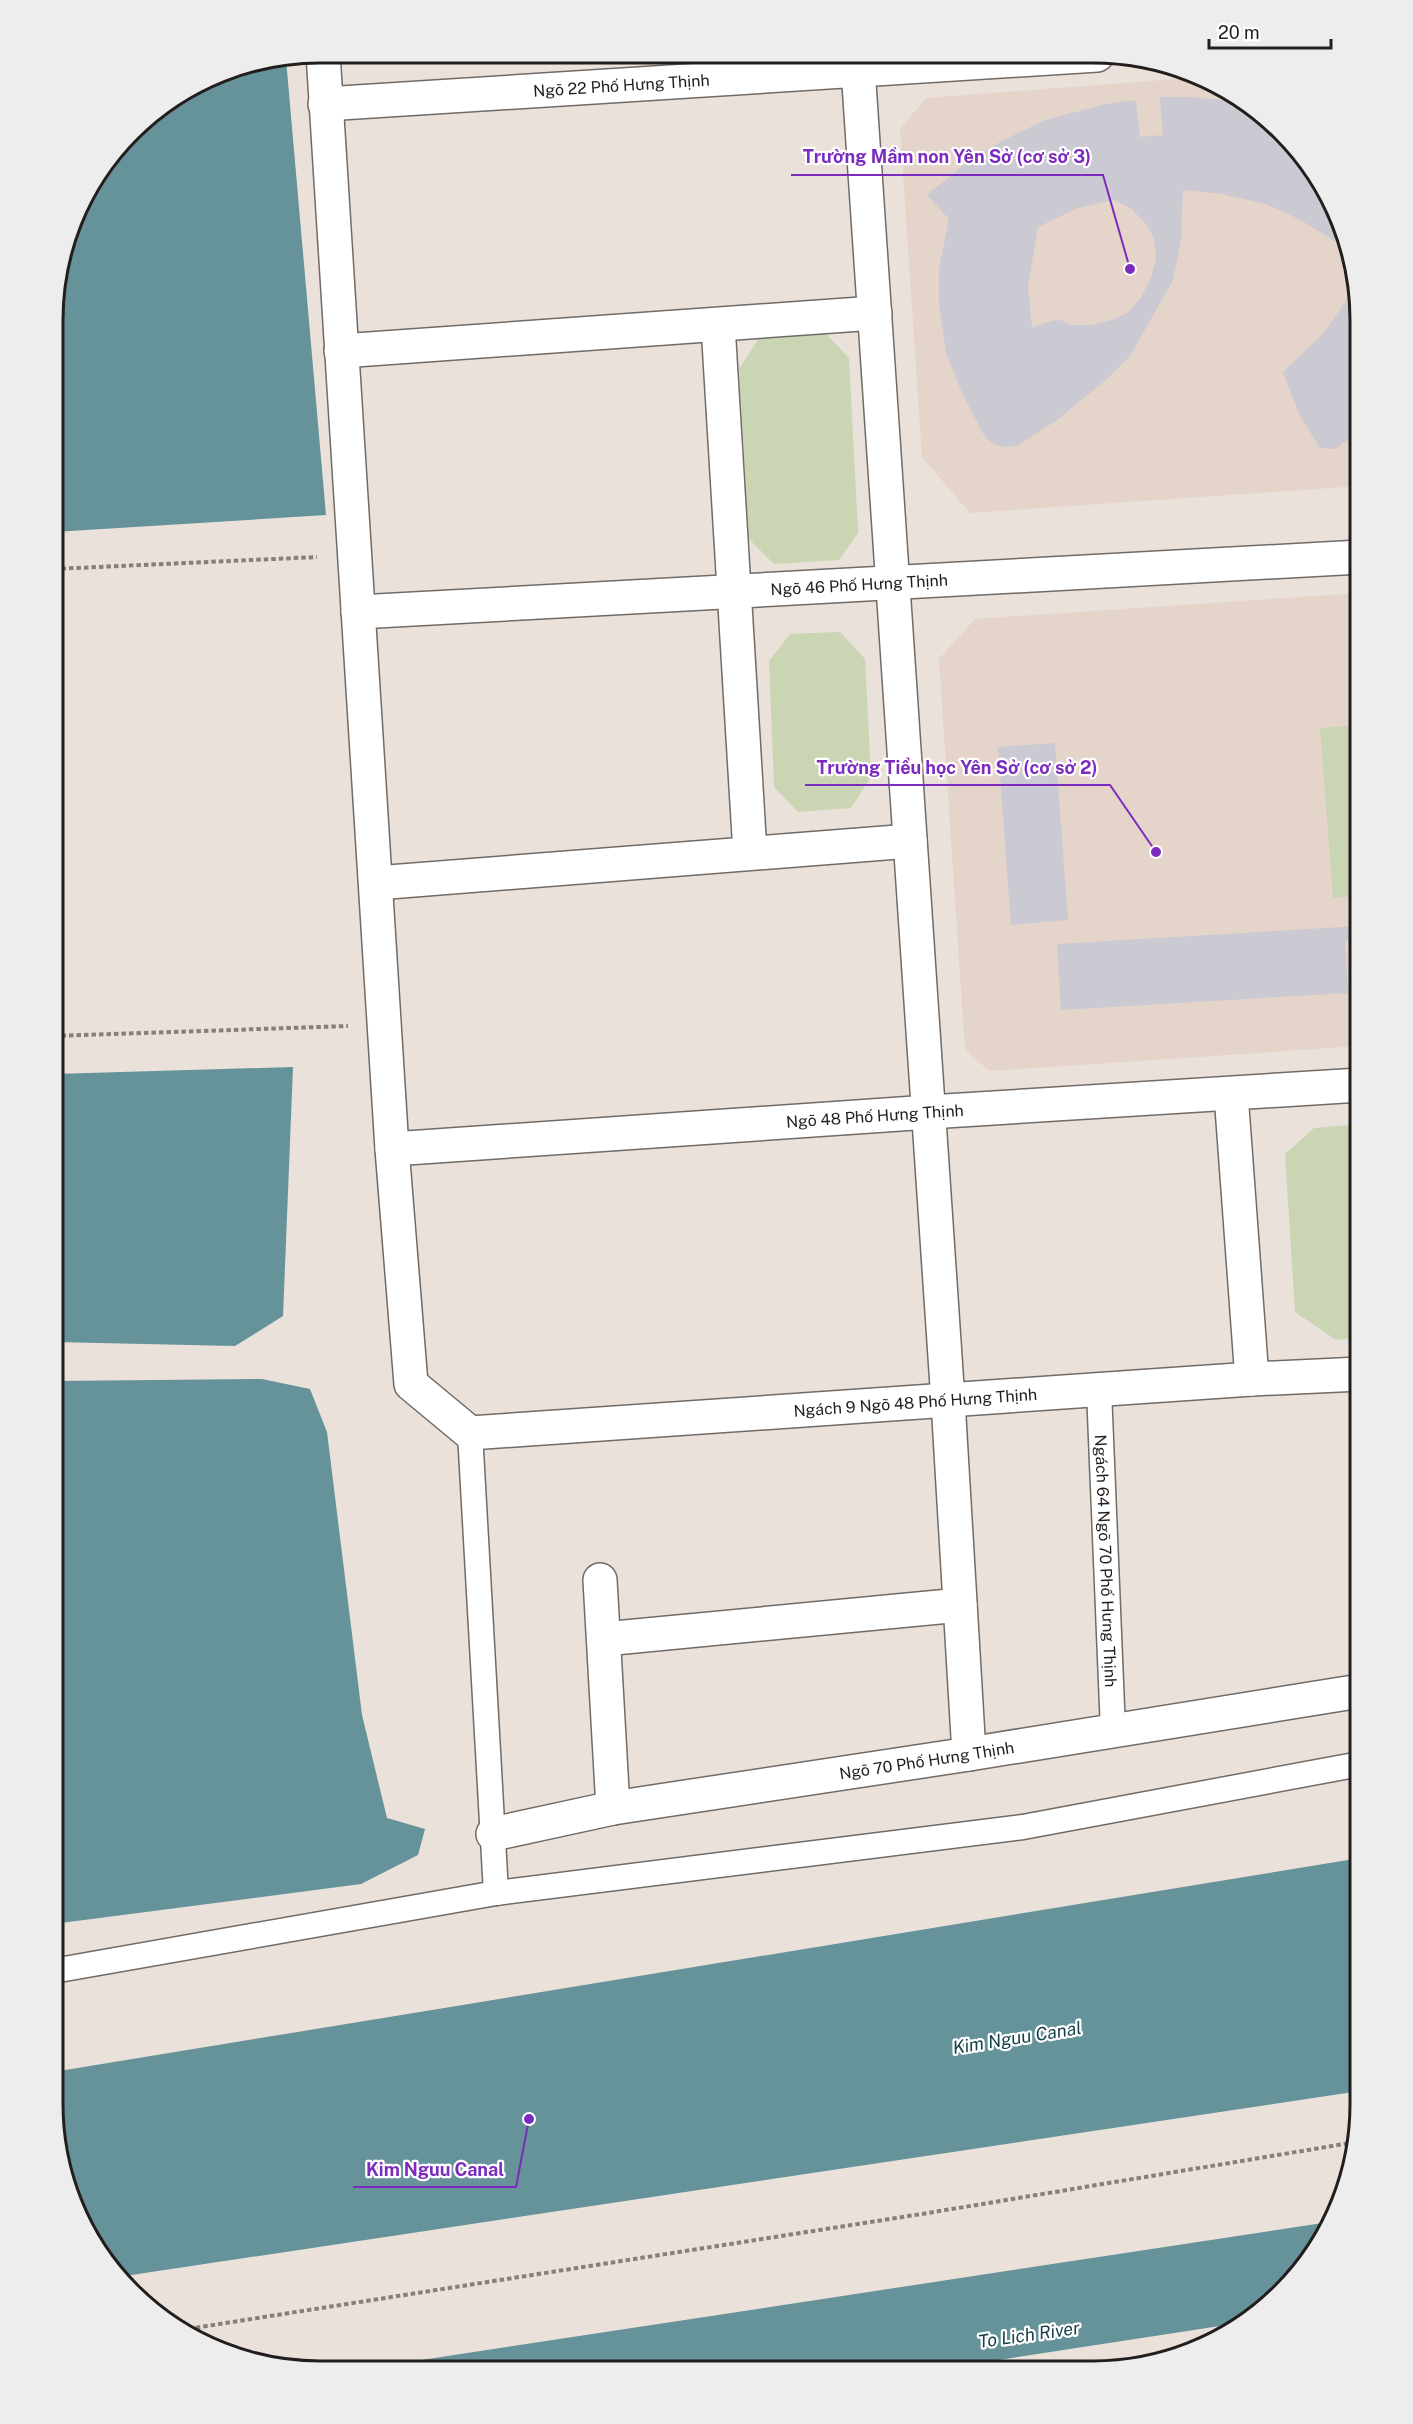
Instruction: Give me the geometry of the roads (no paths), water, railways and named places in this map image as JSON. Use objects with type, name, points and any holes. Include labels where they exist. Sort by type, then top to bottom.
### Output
[{"type":"street","points":[[323,63],[392,1149],[411,1384],[470,1433]]},
{"type":"street","name":"Ngõ 22 Phố Hưng Thịnh","points":[[325,104],[845,63]]},
{"type":"street","points":[[858,63],[948,1401],[969,1754]]},
{"type":"street","points":[[341,351],[875,313]]},
{"type":"street","points":[[718,325],[750,853]]},
{"type":"street","name":"Ngõ 46 Phố Hưng Thịnh","points":[[358,612],[1350,558]]},
{"type":"street","points":[[376,883],[910,841]]},
{"type":"street","name":"Ngõ 48 Phố Hưng Thịnh","points":[[392,1149],[1350,1086]]},
{"type":"street","points":[[1231,1094],[1252,1379]]},
{"type":"street","name":"Ngách 9 Ngõ 48 Phố Hưng Thịnh","points":[[470,1433],[1252,1379],[1350,1374]]},
{"type":"street","points":[[600,1580],[614,1808]]},
{"type":"street","points":[[604,1639],[960,1605]]},
{"type":"street","name":"Ngõ 70 Phố Hưng Thịnh","points":[[493,1834],[614,1808],[1350,1693]]},
{"type":"lane","name":"Ngách 64 Ngõ 70 Phố Hưng Thịnh","points":[[1099,1390],[1113,1731]]},
{"type":"lane","points":[[470,1433],[496,1893]]},
{"type":"lane","points":[[63,1969],[496,1893],[1023,1827],[1350,1766]]},
{"type":"water","points":[[287,65],[326,515],[63,531],[65,287],[77,238],[97,192],[106,177],[138,138],[177,106],[238,77]]},
{"type":"water","points":[[293,1067],[283,1316],[235,1346],[63,1342],[63,1074]]},
{"type":"water","points":[[262,1379],[310,1389],[327,1432],[362,1715],[387,1818],[425,1829],[418,1855],[361,1884],[63,1923],[63,1381]]},
{"type":"water","points":[[1350,1860],[1350,2092],[129,2275],[97,2232],[77,2186],[65,2137],[63,2070]]},
{"type":"water","name":"To Lich River","points":[[1320,2223],[1307,2247],[1275,2286],[1224,2325],[992,2361],[415,2361]]},
{"type":"place","name":"Trường Mầm non Yên Sở (cơ sở 3)","points":[[1130,269]]},
{"type":"place","name":"Trường Tiểu học Yên Sở (cơ sở 2)","points":[[1156,852]]},
{"type":"place","name":"Kim Nguu Canal","points":[[529,2119]]}]
